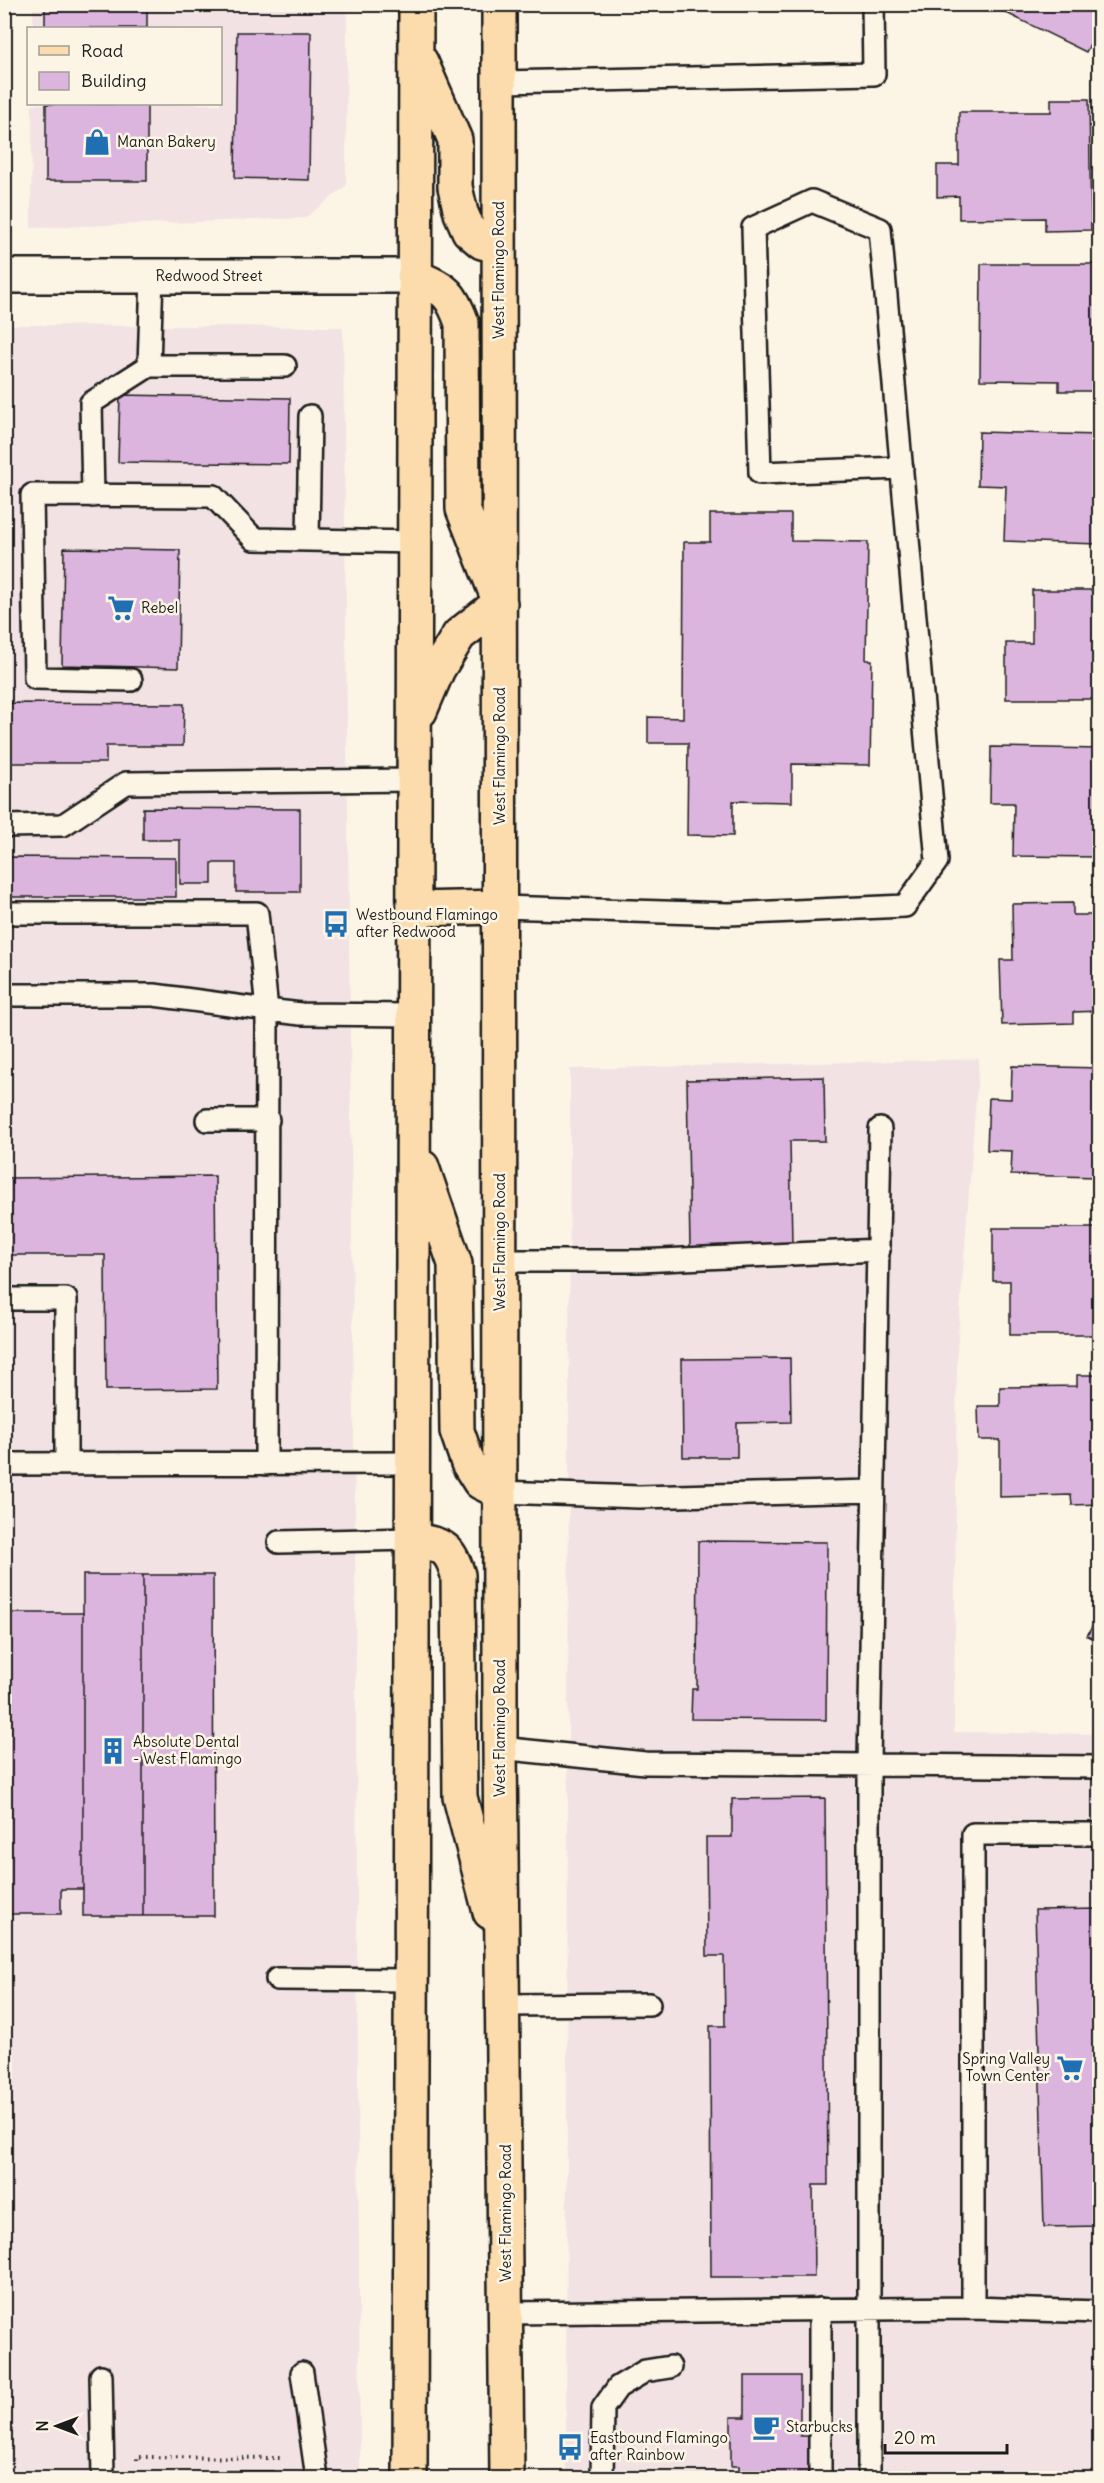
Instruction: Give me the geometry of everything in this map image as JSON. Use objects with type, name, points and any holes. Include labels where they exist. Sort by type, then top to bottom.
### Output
[{"type":"main road","points":[[410,2478],[416,780],[414,276],[416,4]]},
{"type":"main road","name":"West Flamingo Road","points":[[499,4],[500,1748],[507,2478]]},
{"type":"main road","points":[[416,49],[455,140],[455,187],[461,213],[469,231],[482,242],[498,246]]},
{"type":"main road","points":[[414,276],[444,290],[455,304],[462,323],[463,509],[500,603],[459,636],[438,669],[415,723]]},
{"type":"main road","points":[[414,909],[501,907]]},
{"type":"main road","points":[[414,1142],[455,1264],[457,1431],[468,1463],[480,1482],[500,1492]]},
{"type":"main road","points":[[412,1539],[444,1546],[453,1557],[458,1575],[460,1797],[503,1964]]},
{"type":"street","name":"Redwood Street","points":[[4,276],[414,276]]},
{"type":"lane","points":[[498,82],[874,74],[873,4]]},
{"type":"lane","points":[[501,907],[729,914],[905,906],[937,861],[902,468],[880,229],[812,201],[753,228],[760,473],[902,468]]},
{"type":"lane","points":[[149,366],[152,276]]},
{"type":"lane","points":[[93,496],[91,403],[149,366],[285,366]]},
{"type":"lane","points":[[308,540],[310,416]]},
{"type":"lane","points":[[131,680],[35,678],[32,495],[213,496],[254,539],[415,542]]},
{"type":"lane","points":[[4,826],[63,825],[126,783],[416,780]]},
{"type":"lane","points":[[4,913],[257,913],[267,1010],[266,1464]]},
{"type":"lane","points":[[4,995],[154,995],[301,1014],[414,1016]]},
{"type":"lane","points":[[207,1120],[268,1120]]},
{"type":"lane","points":[[869,2478],[869,1764],[880,1129]]},
{"type":"lane","points":[[500,1261],[639,1261],[879,1250]]},
{"type":"lane","points":[[4,1299],[66,1299],[66,1464]]},
{"type":"lane","points":[[4,1464],[412,1463]]},
{"type":"lane","points":[[500,1492],[639,1497],[873,1491]]},
{"type":"lane","points":[[279,1542],[412,1539]]},
{"type":"lane","points":[[500,1748],[645,1763],[1100,1767]]},
{"type":"lane","points":[[973,2308],[973,1834],[1100,1834]]},
{"type":"lane","points":[[277,1979],[411,1980]]},
{"type":"lane","points":[[504,2005],[649,2004]]},
{"type":"lane","points":[[506,2313],[973,2308],[1100,2312]]},
{"type":"lane","points":[[820,2309],[820,2478]]},
{"type":"lane","points":[[602,2478],[603,2408],[618,2387],[645,2371],[670,2367]]},
{"type":"lane","points":[[302,2373],[317,2478]]},
{"type":"lane","points":[[101,2376],[103,2478]]},
{"type":"path","points":[[137,2468],[136,2457],[293,2458]]},
{"type":"shaded area","points":[[33,5],[347,5],[346,186],[305,218],[31,228],[32,105],[222,105],[222,27],[33,27]]},
{"type":"shaded area","points":[[5,325],[343,327],[355,1529],[360,2478],[5,2478]]},
{"type":"shaded area","name":"Spring Valley Town Center","points":[[979,1059],[957,1351],[954,1732],[1099,1734],[1099,2478],[566,2478],[570,1069]]},
{"type":"building","points":[[45,4],[147,4],[147,27],[45,27]]},
{"type":"building","points":[[988,4],[1100,4],[1100,24],[1086,52]]},
{"type":"building","points":[[237,32],[311,32],[309,180],[235,178]]},
{"type":"building","points":[[1051,99],[1089,99],[1091,230],[1045,231],[1045,218],[959,219],[959,196],[937,197],[937,165],[959,165],[959,112],[1051,112]]},
{"type":"building","name":"Manan Bakery","points":[[46,105],[147,105],[147,181],[46,181]]},
{"type":"building","points":[[981,264],[1100,264],[1100,391],[1059,391],[1059,381],[980,380]]},
{"type":"building","points":[[120,395],[290,398],[289,464],[118,462]]},
{"type":"building","points":[[979,432],[1100,435],[1100,544],[1004,541],[1006,486],[978,485]]},
{"type":"building","points":[[710,514],[791,514],[791,541],[868,542],[866,660],[872,660],[870,765],[792,764],[792,802],[733,801],[733,836],[687,835],[688,743],[648,743],[648,717],[683,718],[684,542],[710,542]]},
{"type":"building","name":"Rebel","points":[[64,548],[180,550],[178,668],[62,665]]},
{"type":"building","points":[[1032,590],[1100,590],[1100,699],[1006,699],[1006,643],[1032,643]]},
{"type":"building","points":[[4,703],[184,704],[183,746],[106,746],[106,763],[4,763]]},
{"type":"building","points":[[991,747],[1100,749],[1100,867],[1099,857],[1013,856],[1014,803],[990,803]]},
{"type":"building","points":[[143,808],[300,809],[300,892],[236,892],[236,863],[212,863],[212,884],[180,884],[180,840],[143,840]]},
{"type":"building","points":[[4,857],[176,858],[176,897],[4,897]]},
{"type":"building","points":[[1073,903],[1073,915],[1100,915],[1100,1011],[1073,1012],[1073,1023],[1002,1025],[1000,960],[1013,960],[1012,904]]},
{"type":"building","points":[[1012,1066],[1100,1068],[1100,1187],[1099,1177],[1011,1175],[1012,1151],[987,1150],[989,1098],[1011,1099]]},
{"type":"building","points":[[824,1077],[825,1141],[790,1141],[792,1244],[690,1247],[687,1080]]},
{"type":"building","points":[[215,1176],[217,1389],[106,1390],[105,1255],[5,1255],[4,1178]]},
{"type":"building","points":[[1098,1217],[1100,1335],[1010,1335],[1010,1281],[993,1281],[993,1228],[1098,1228]]},
{"type":"building","points":[[790,1358],[791,1422],[737,1423],[737,1457],[683,1457],[682,1359]]},
{"type":"building","points":[[1077,1375],[1100,1375],[1100,1504],[1072,1505],[1071,1495],[1000,1497],[1000,1440],[979,1440],[978,1406],[1000,1406],[1000,1387],[1077,1386]]},
{"type":"building","points":[[698,1541],[827,1542],[826,1720],[691,1719],[692,1689],[697,1689]]},
{"type":"building","name":"Absolute Dental - West Flamingo","points":[[83,1575],[143,1575],[143,1916],[83,1916]]},
{"type":"building","points":[[143,1575],[213,1575],[214,1916],[143,1916]]},
{"type":"building","points":[[1100,1612],[1100,1642],[1087,1636]]},
{"type":"building","points":[[4,1613],[83,1613],[83,1889],[61,1889],[61,1914],[4,1914]]},
{"type":"building","points":[[825,1798],[828,2185],[813,2185],[814,2277],[711,2277],[710,2026],[725,2026],[724,1956],[707,1956],[706,1837],[732,1837],[732,1799]]},
{"type":"building","name":"Spring Valley Town Center","points":[[1100,1909],[1100,2226],[1044,2227],[1035,1910]]},
{"type":"building","name":"Starbucks","points":[[745,2376],[800,2376],[800,2436],[813,2436],[813,2478],[739,2478],[739,2466],[731,2466],[731,2417],[745,2417]]},
{"type":"building","points":[[217,2471],[273,2471],[273,2478],[217,2478]]},
{"type":"place","name":"Manan Bakery","points":[[97,142]]},
{"type":"place","name":"Rebel","points":[[121,608]]},
{"type":"place","name":"Westbound Flamingo after Redwood","points":[[336,924]]},
{"type":"place","name":"Absolute Dental - West Flamingo","points":[[113,1751]]},
{"type":"place","name":"Spring Valley Town Center","points":[[1070,2068]]},
{"type":"place","name":"Starbucks","points":[[766,2427]]},
{"type":"place","name":"Eastbound Flamingo after Rainbow","points":[[570,2447]]}]
